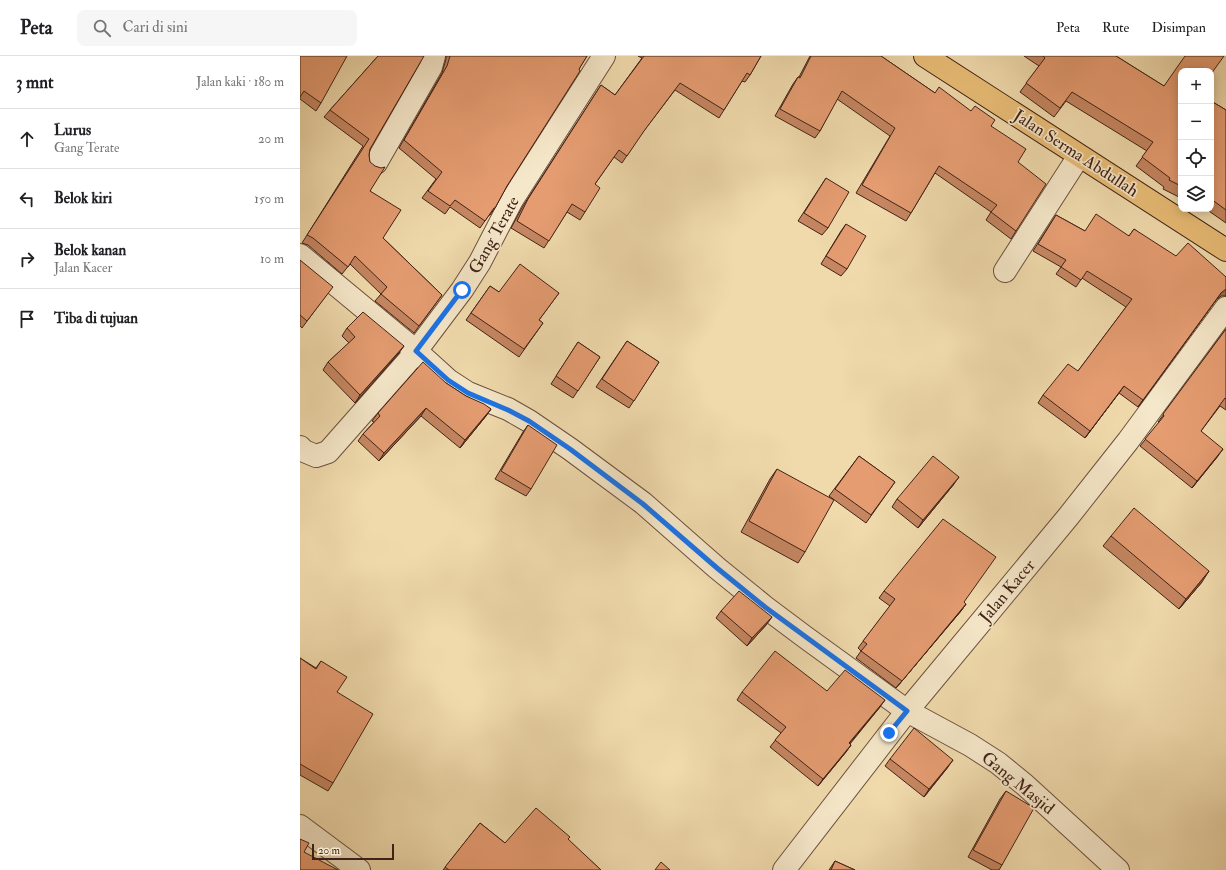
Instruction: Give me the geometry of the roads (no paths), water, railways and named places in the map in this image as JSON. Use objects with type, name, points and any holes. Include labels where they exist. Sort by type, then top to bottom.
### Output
[{"type":"main road","name":"Jalan Serma Abdullah","points":[[925,56],[1226,250]]},
{"type":"street","points":[[376,163],[431,67],[434,56]]},
{"type":"street","name":"Gang Terate","points":[[300,447],[304,451],[316,456],[328,452],[410,359],[462,290],[480,262],[512,200],[604,56]]},
{"type":"street","points":[[1005,271],[1079,156]]},
{"type":"street","name":"Gang Masjid","points":[[300,255],[416,351],[448,380],[468,393],[508,410],[529,421],[570,449],[643,504],[765,607],[907,711],[970,745],[998,763],[1025,785],[1118,870]]},
{"type":"street","name":"Jalan Kacer","points":[[784,870],[907,711],[1068,517],[1128,441],[1226,308]]},
{"type":"street","points":[[300,826],[359,870]]}]
